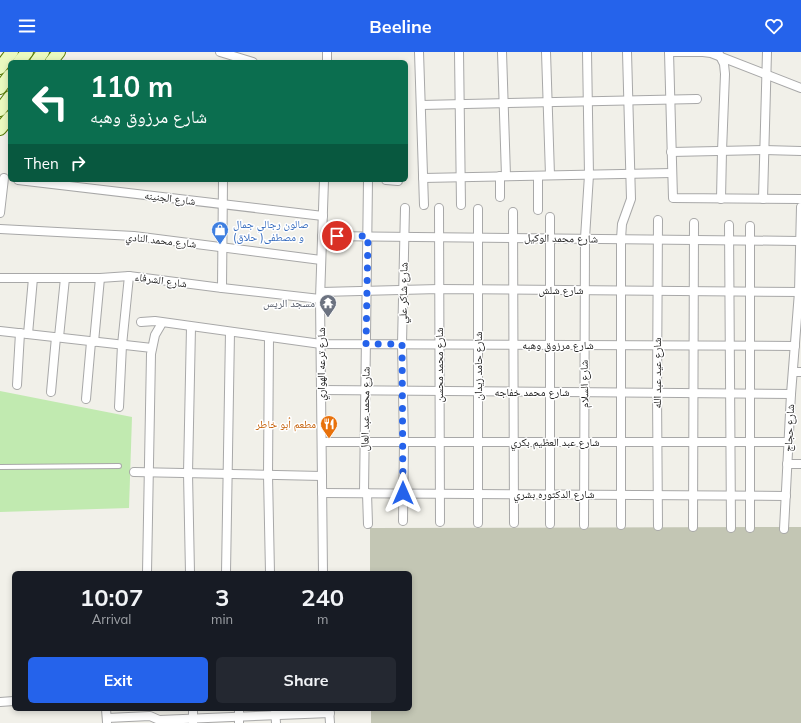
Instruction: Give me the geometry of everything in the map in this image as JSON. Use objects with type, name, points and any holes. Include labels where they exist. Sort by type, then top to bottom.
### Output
[{"type":"main road","points":[[0,68],[12,52]]},
{"type":"main road","points":[[21,60],[27,52]]},
{"type":"main road","points":[[53,60],[59,52]]},
{"type":"main road","points":[[0,88],[8,78]]},
{"type":"main road","points":[[0,110],[8,100]]},
{"type":"main road","points":[[0,129],[8,119]]},
{"type":"street","points":[[220,52],[248,60]]},
{"type":"street","points":[[419,52],[424,205]]},
{"type":"street","points":[[459,52],[461,205]]},
{"type":"street","points":[[500,197],[503,176],[504,104],[502,52]]},
{"type":"street","points":[[546,52],[550,175]]},
{"type":"street","name":"شارع السلام","points":[[584,525],[584,290],[585,238],[589,174],[587,52]]},
{"type":"street","points":[[621,525],[621,239],[622,224],[631,199],[627,52]]},
{"type":"street","points":[[801,88],[719,54],[704,52],[669,52],[673,198],[801,200]]},
{"type":"street","points":[[763,199],[767,52]]},
{"type":"street","points":[[719,54],[724,64],[726,74],[721,199]]},
{"type":"street","points":[[421,105],[697,99]]},
{"type":"street","points":[[671,152],[764,150],[801,151]]},
{"type":"street","points":[[423,178],[672,173]]},
{"type":"street","points":[[538,176],[538,210]]},
{"type":"street","points":[[0,213],[5,178]]},
{"type":"street","name":"شارع الجنينه","points":[[35,182],[323,216]]},
{"type":"street","points":[[222,182],[222,288]]},
{"type":"street","name":"شارع ترعه الهواري","points":[[323,571],[320,296],[324,182]]},
{"type":"street","name":"شارع محمد عبد العال","points":[[368,182],[365,442],[365,493],[368,524]]},
{"type":"street","name":"شارع حجاج","points":[[784,529],[791,394],[797,372],[795,346],[800,292],[799,240],[801,207]]},
{"type":"street","name":"شارع شاكر علي","points":[[403,521],[404,442],[402,344],[405,208]]},
{"type":"street","name":"شارع محمد محسن","points":[[439,208],[440,522]]},
{"type":"street","name":"شارع حامد زيدان","points":[[478,209],[478,523]]},
{"type":"street","points":[[513,212],[514,523]]},
{"type":"street","points":[[550,217],[550,524]]},
{"type":"street","name":"شارع عيد عبد الله","points":[[658,220],[658,526]]},
{"type":"street","points":[[693,527],[694,223]]},
{"type":"street","points":[[729,225],[731,528]]},
{"type":"street","points":[[750,226],[750,528]]},
{"type":"street","name":"شارع محمد النادي","points":[[0,229],[134,236],[321,260]]},
{"type":"street","name":"شارع محمد الوكيل","points":[[322,236],[799,240]]},
{"type":"street","points":[[119,407],[122,345],[129,276]]},
{"type":"street","name":"شارع الشرفاء","points":[[0,278],[100,278],[129,276],[222,288],[320,296]]},
{"type":"street","points":[[17,385],[33,278]]},
{"type":"street","points":[[51,392],[65,278]]},
{"type":"street","points":[[86,399],[100,278]]},
{"type":"street","name":"شارع شلش","points":[[320,296],[367,291],[439,289],[800,292]]},
{"type":"street","name":"شارع مرزوق وهبه","points":[[141,322],[148,321],[321,344],[795,346]]},
{"type":"street","points":[[147,571],[152,348],[155,335],[162,323]]},
{"type":"street","points":[[190,571],[188,473],[191,327]]},
{"type":"street","points":[[0,331],[152,348]]},
{"type":"street","points":[[226,571],[230,332]]},
{"type":"street","points":[[269,337],[268,475],[270,571]]},
{"type":"street","name":"شارع محمد خفاجه","points":[[321,390],[791,394]]},
{"type":"street","name":"شارع عبد العظيم بكري","points":[[322,442],[789,442]]},
{"type":"street","points":[[787,464],[801,464]]},
{"type":"street","points":[[134,472],[322,476]]},
{"type":"street","name":"شارع الدكتوره بشري","points":[[322,493],[786,496]]},
{"type":"street","points":[[0,702],[12,701]]},
{"type":"street","points":[[106,711],[107,721],[150,716],[158,720],[193,721],[239,716],[276,716],[330,711],[330,723]]},
{"type":"street","points":[[310,714],[311,723]]},
{"type":"lane","points":[[0,467],[119,466]]},
{"type":"shaded area","points":[[801,527],[801,723],[371,723],[371,711],[412,711],[412,571],[370,571],[370,528]]},
{"type":"green space","points":[[0,391],[132,417],[129,508],[0,512]]},
{"type":"place","name":"صالون رجالي جمال و مصطفى( حلاق)","points":[[220,245]]},
{"type":"place","name":"مسجد الريس","points":[[328,318]]},
{"type":"place","name":"مطعم أبو خاطر","points":[[329,439]]},
{"type":"route","points":[[337,236],[368,236],[366,344],[402,344],[404,442],[403,493]]}]
